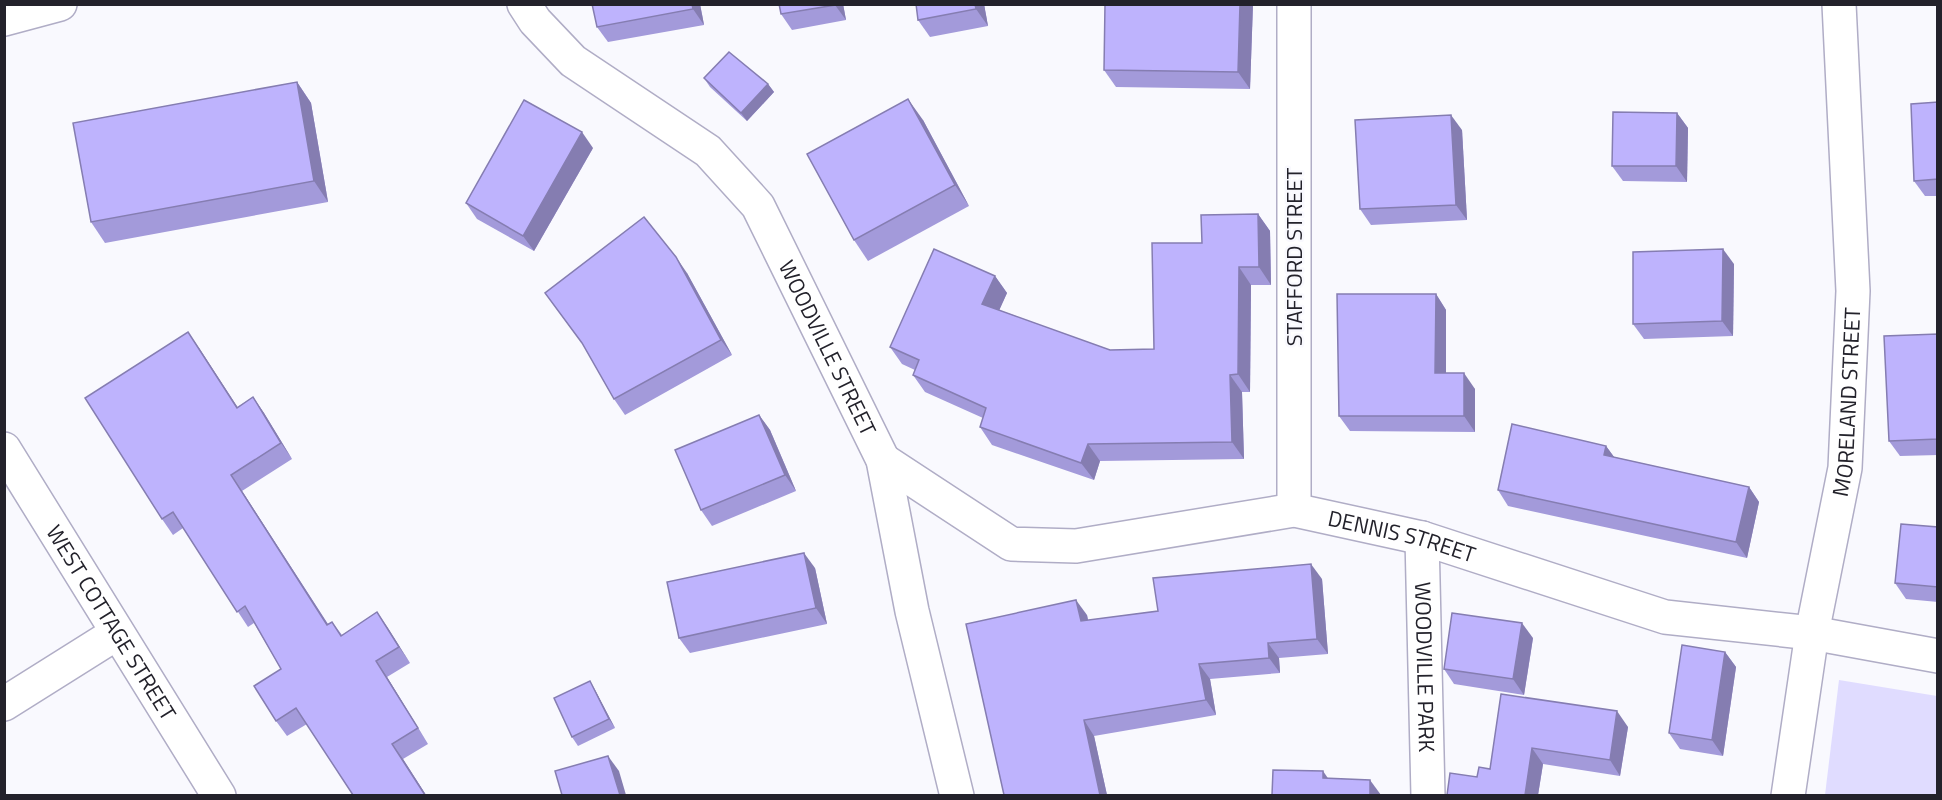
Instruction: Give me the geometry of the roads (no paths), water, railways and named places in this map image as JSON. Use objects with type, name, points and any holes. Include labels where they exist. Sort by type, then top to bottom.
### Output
[{"type":"street","points":[[4,19],[60,4]]},
{"type":"street","name":"WOODVILLE STREET","points":[[524,4],[535,21],[573,61],[708,151],[758,206],[883,459],[912,611],[957,795]]},
{"type":"street","name":"STAFFORD STREET","points":[[1294,4],[1294,510]]},
{"type":"street","name":"MORELAND STREET","points":[[1788,795],[1812,633],[1845,468],[1853,291],[1839,4]]},
{"type":"street","name":"WEST COTTAGE STREET","points":[[4,449],[219,795]]},
{"type":"street","name":"DENNIS STREET","points":[[883,459],[1011,544],[1076,546],[1294,510],[1422,538],[1665,617],[1812,633],[1938,656]]},
{"type":"street","name":"WOODVILLE PARK","points":[[1422,538],[1428,795]]},
{"type":"street","points":[[4,704],[117,633]]}]
